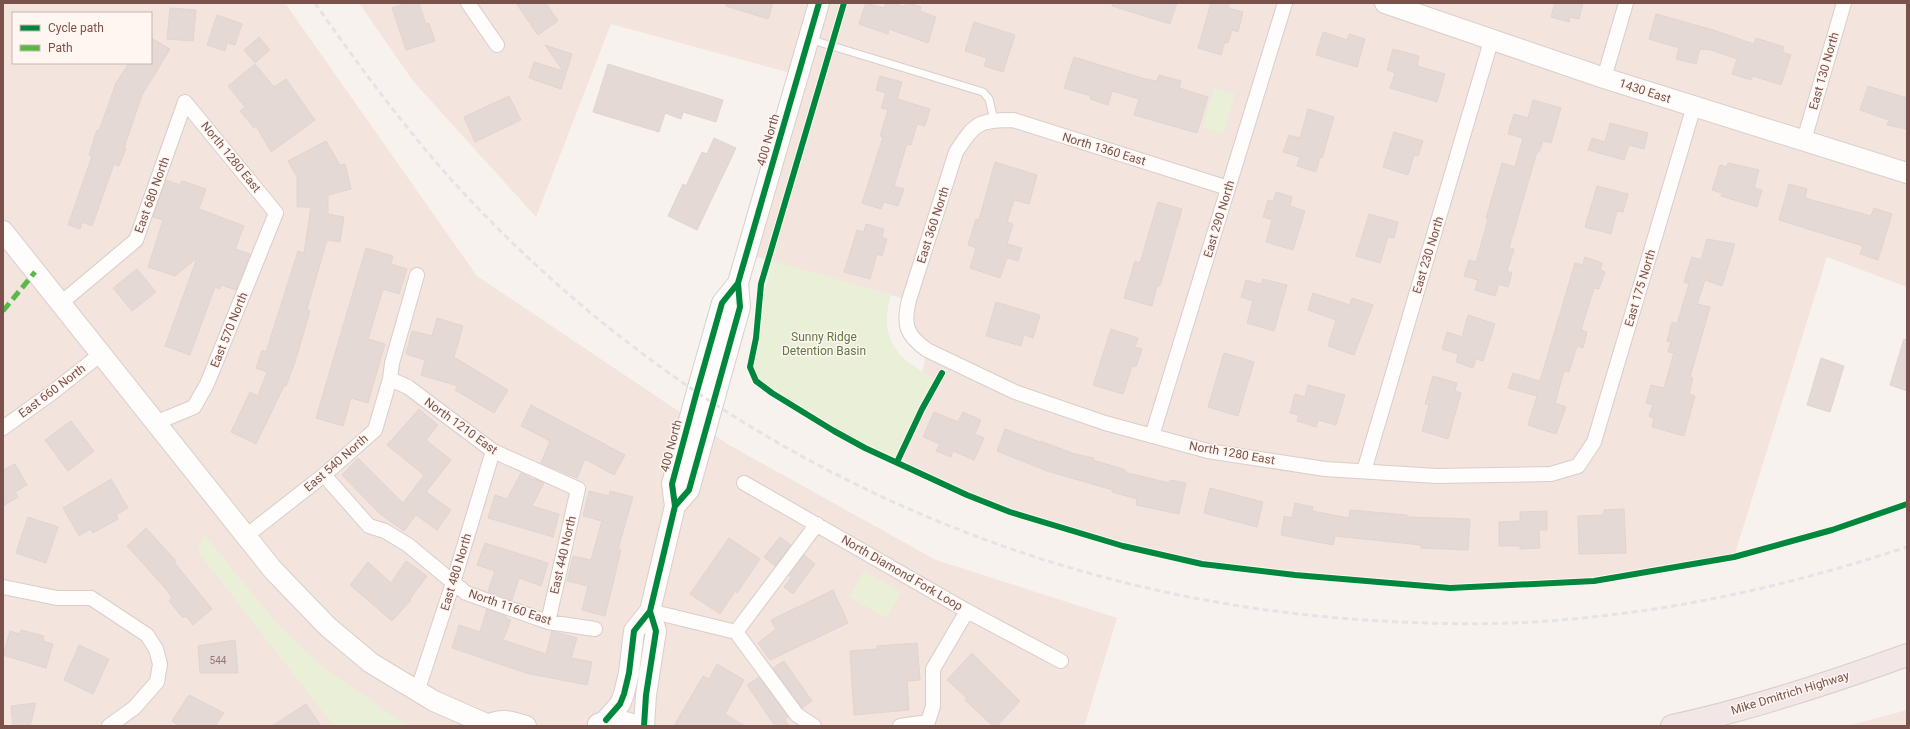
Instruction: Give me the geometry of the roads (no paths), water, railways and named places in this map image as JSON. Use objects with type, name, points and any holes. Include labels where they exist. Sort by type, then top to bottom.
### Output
[{"type":"highway","name":"Mike Dmitrich Highway","points":[[1672,726],[1814,688],[1907,655]]},
{"type":"main road","name":"400 North","points":[[650,611],[675,506],[690,490],[740,307],[738,283],[819,3]]},
{"type":"main road","name":"1430 East","points":[[1388,4],[1492,38],[1604,78],[1907,173]]},
{"type":"main road","points":[[3,232],[273,570],[303,602],[353,649],[371,663],[417,692],[456,711],[490,725],[497,721],[506,720],[526,726]]},
{"type":"main road","points":[[600,723],[620,704],[629,673],[634,631],[650,611]]},
{"type":"main road","points":[[644,726],[646,695],[656,631],[650,611]]},
{"type":"main road","points":[[600,723],[618,720],[637,726]]},
{"type":"street","points":[[468,3],[497,45]]},
{"type":"street","name":"East 290 North","points":[[1152,436],[1285,3]]},
{"type":"street","points":[[1604,78],[1626,3]]},
{"type":"street","name":"East 130 North","points":[[1804,140],[1844,3]]},
{"type":"street","name":"East 230 North","points":[[1364,471],[1492,38]]},
{"type":"street","name":"North 1280 East","points":[[185,102],[276,213]]},
{"type":"street","name":"East 680 North","points":[[61,303],[136,240],[185,102]]},
{"type":"street","name":"East 175 North","points":[[1578,466],[1594,442],[1694,106]]},
{"type":"street","name":"North 1360 East","points":[[978,124],[994,120],[1013,120],[1228,188]]},
{"type":"street","name":"East 360 North","points":[[908,332],[905,316],[908,300],[956,152],[967,136],[978,124]]},
{"type":"street","name":"East 570 North","points":[[155,423],[194,407],[208,384],[276,213]]},
{"type":"street","name":"East 540 North","points":[[246,536],[324,475],[375,430],[417,275]]},
{"type":"street","name":"North 1280 East","points":[[908,332],[915,342],[927,350],[1015,392],[1105,423],[1208,451],[1325,469],[1437,476],[1551,474],[1578,466]]},
{"type":"street","name":"East 660 North","points":[[3,428],[54,392],[101,354]]},
{"type":"street","name":"North 1210 East","points":[[390,379],[408,386],[493,451],[578,489]]},
{"type":"street","name":"East 480 North","points":[[417,692],[453,583],[493,451]]},
{"type":"street","name":"North 1160 East","points":[[324,475],[369,526],[385,531],[408,545],[466,593],[548,622],[595,629]]},
{"type":"street","name":"North Diamond Fork Loop","points":[[744,483],[967,611],[1061,661]]},
{"type":"street","name":"East 440 North","points":[[548,622],[578,489]]},
{"type":"street","points":[[736,632],[817,524]]},
{"type":"street","points":[[3,587],[57,598],[91,598],[147,635],[156,649],[160,664],[157,682],[134,708],[109,726]]},
{"type":"street","points":[[650,611],[736,632],[797,715],[814,726]]},
{"type":"street","points":[[900,726],[928,722],[933,706],[933,669],[967,611]]},
{"type":"lane","points":[[809,39],[983,92],[990,99],[994,120]]},
{"type":"railway","points":[[315,3],[371,81],[430,155],[473,203],[563,290],[661,367],[764,435],[873,493],[987,540],[1105,578],[1227,604],[1351,619],[1455,624],[1560,620],[1605,616],[1693,603],[1821,573],[1907,547]]},
{"type":"park label","name":"Sunny Ridge Detention Basin","points":[[824,344]]}]
